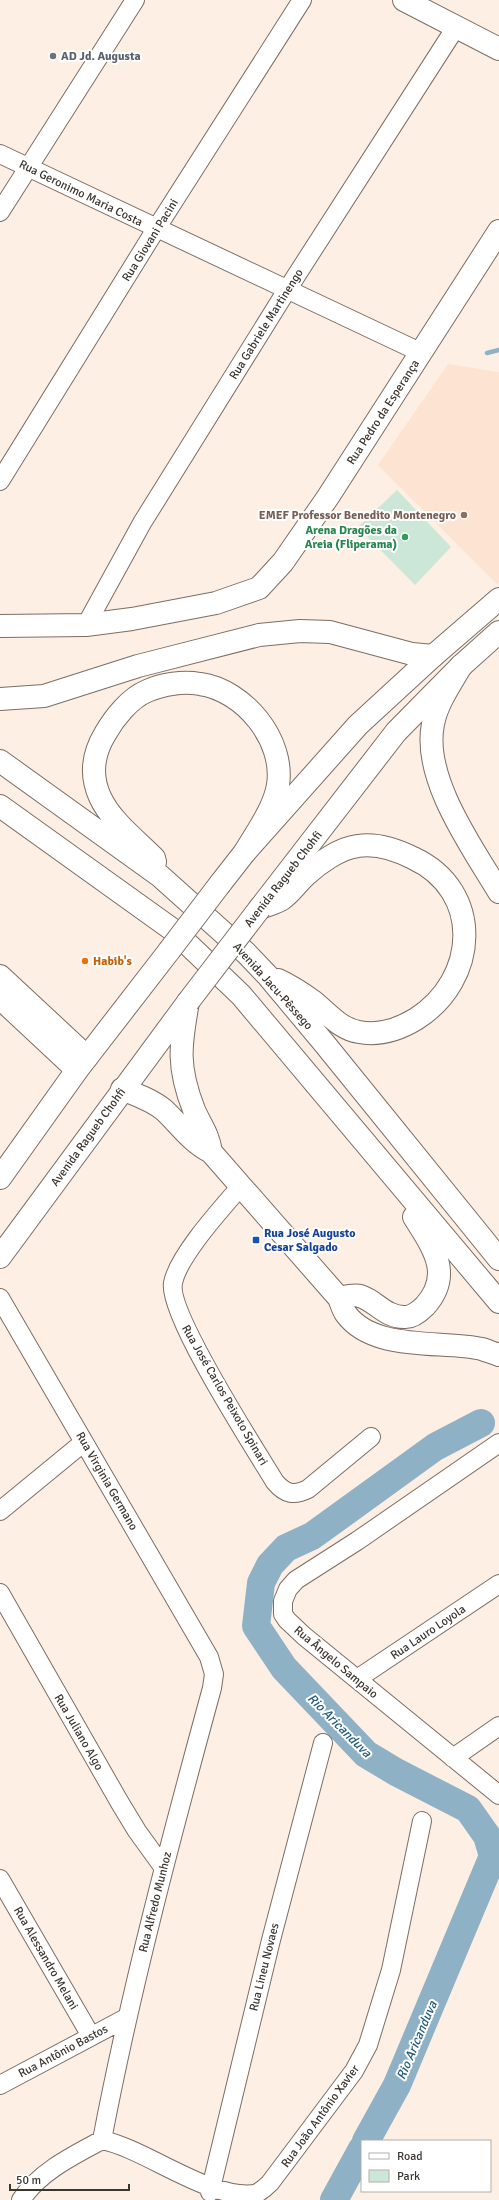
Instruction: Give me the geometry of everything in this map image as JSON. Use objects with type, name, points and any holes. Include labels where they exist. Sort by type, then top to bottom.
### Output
[{"type":"main road","points":[[404,0],[499,49]]},
{"type":"main road","name":"Rua Pedro da Esperança","points":[[86,625],[216,603],[259,588],[271,577],[295,545],[422,353],[499,231]]},
{"type":"main road","points":[[0,1178],[82,1064],[245,852],[358,725],[433,656],[499,599]]},
{"type":"main road","points":[[0,626],[86,625]]},
{"type":"main road","points":[[0,699],[44,696],[138,666],[259,635],[300,631],[330,632],[412,654],[433,656]]},
{"type":"main road","name":"Avenida Ragueb Chohfi","points":[[0,1257],[122,1089],[396,732],[460,666],[499,632]]},
{"type":"main road","points":[[460,666],[438,705],[433,725],[431,746],[435,774],[447,803],[499,892]]},
{"type":"main road","points":[[160,876],[154,858],[118,822],[100,797],[92,772],[97,747],[109,727],[128,705],[146,691],[174,683],[201,684],[225,692],[245,707],[263,725],[275,753],[278,786],[271,808],[245,852]]},
{"type":"main road","name":"Avenida Jacu-Pêssego","points":[[0,761],[160,876],[214,923],[268,976],[499,1259]]},
{"type":"main road","points":[[0,806],[144,907],[178,935],[241,995],[499,1302]]},
{"type":"main road","points":[[260,908],[283,898],[306,874],[330,858],[348,848],[359,845],[402,852],[423,862],[440,874],[455,894],[463,917],[465,941],[460,968],[446,992],[425,1013],[400,1028],[379,1033],[358,1032],[341,1026],[314,1002],[296,989],[268,976]]},
{"type":"main road","points":[[0,976],[82,1064]]},
{"type":"main road","points":[[0,998],[82,1064]]},
{"type":"main road","points":[[188,1002],[181,1040],[182,1076],[196,1114],[209,1137],[211,1152]]},
{"type":"main road","points":[[122,1089],[146,1098],[163,1109],[198,1146],[211,1152],[338,1298],[346,1314],[357,1326],[374,1335],[424,1344],[481,1349],[499,1355]]},
{"type":"main road","points":[[338,1298],[359,1296],[387,1313],[405,1318],[420,1311],[430,1300],[437,1284],[440,1266],[431,1245],[410,1210],[407,1191]]},
{"type":"street","points":[[0,212],[136,0]]},
{"type":"street","name":"Rua Giovani Pacini","points":[[0,481],[156,229],[302,0]]},
{"type":"street","name":"Rua Gabriele Martinengo","points":[[86,625],[142,523],[287,290],[456,27]]},
{"type":"street","name":"Rua Geronimo Maria Costa","points":[[0,154],[156,229],[422,353]]},
{"type":"street","name":"Rua José Carlos Peixoto Spinari","points":[[241,1186],[214,1218],[183,1260],[173,1282],[172,1294],[190,1338],[275,1482],[283,1491],[287,1493],[299,1493],[308,1489],[371,1437]]},
{"type":"street","name":"Rua Virginia Germano","points":[[0,1298],[212,1666]]},
{"type":"street","points":[[0,1511],[84,1442]]},
{"type":"street","name":"Rua Ângelo Sampaio","points":[[499,1443],[356,1541],[296,1580],[288,1589],[283,1602],[284,1614],[287,1620],[499,1795]]},
{"type":"street","name":"Rua Lauro Loyola","points":[[357,1679],[499,1584]]},
{"type":"street","name":"Rua Juliano Algo","points":[[0,1593],[120,1803],[137,1831],[163,1867]]},
{"type":"street","name":"Rua Alfredo Munhoz","points":[[102,2140],[126,2018],[154,1912],[163,1867],[212,1688],[214,1674],[212,1666]]},
{"type":"street","points":[[453,1758],[499,1726]]},
{"type":"street","name":"Rua Lineu Novaes","points":[[210,2192],[271,1940],[323,1743]]},
{"type":"street","name":"Rua João Antônio Xavier","points":[[102,2140],[120,2146],[170,2174],[210,2192],[234,2198],[255,2194],[270,2184],[354,2070],[368,2045],[391,1970],[422,1821]]},
{"type":"street","name":"Rua Alessandro Melani","points":[[0,1880],[91,2036]]},
{"type":"street","name":"Rua Antônio Bastos","points":[[0,2085],[126,2018]]},
{"type":"street","points":[[21,2200],[39,2181],[61,2163],[102,2140]]},
{"type":"shaded area","name":"EMEF Professor Benedito Montenegro","points":[[448,364],[499,372],[499,582],[497,584],[378,465]]},
{"type":"green space","name":"Arena Dragões da Areia (Fliperama)","points":[[397,490],[451,547],[415,585],[358,527]]},
{"type":"waterway","points":[[487,353],[499,350]]},
{"type":"waterway","name":"Rio Aricanduva","points":[[367,2140],[397,2085],[493,1856],[487,1836],[468,1809],[396,1772],[366,1754],[284,1668],[256,1626],[261,1583],[270,1565],[286,1548],[312,1536],[435,1447],[481,1423]]},
{"type":"waterway","name":"Rio Aricanduva","points":[[334,2200],[361,2151]]},
{"type":"place","name":"AD Jd. Augusta","points":[[53,56]]},
{"type":"place","name":"EMEF Professor Benedito Montenegro","points":[[464,515]]},
{"type":"place","name":"Arena Dragões da Areia (Fliperama)","points":[[405,537]]},
{"type":"place","name":"Habib's","points":[[85,961]]},
{"type":"place","name":"Rua José Augusto Cesar Salgado","points":[[256,1240]]}]
